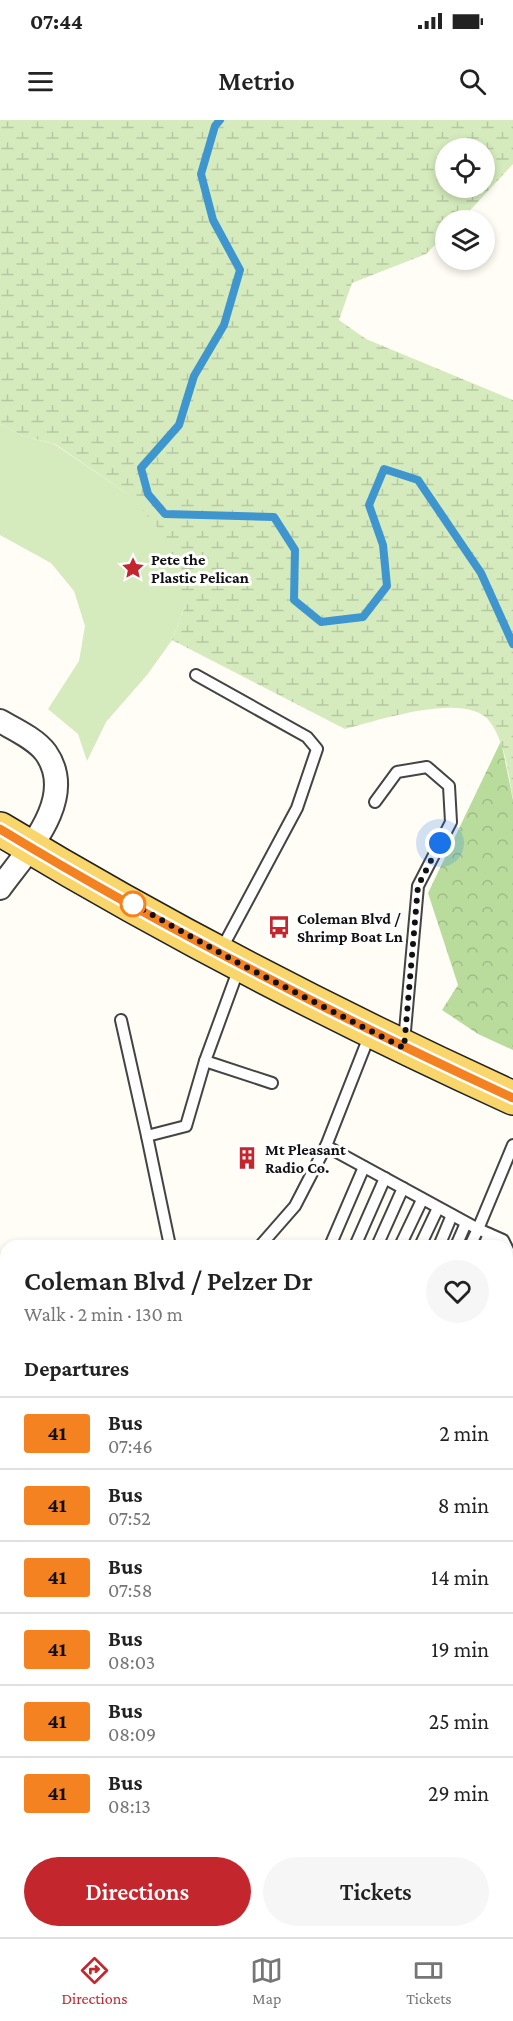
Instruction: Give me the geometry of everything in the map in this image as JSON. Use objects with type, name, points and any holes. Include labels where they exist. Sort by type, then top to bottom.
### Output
[{"type":"main road","points":[[0,829],[229,959],[371,1032],[513,1098]]},
{"type":"street","points":[[0,721],[20,732],[45,752],[57,789],[55,801],[29,847],[0,888]]},
{"type":"lane","points":[[147,1136],[186,1126],[205,1061],[229,959],[297,808],[317,749],[307,737],[196,675]]},
{"type":"lane","points":[[375,802],[397,772],[427,767],[449,786],[451,822],[418,886],[404,1048]]},
{"type":"lane","points":[[121,1020],[169,1240]]},
{"type":"lane","points":[[265,1240],[294,1206],[326,1146],[371,1032]]},
{"type":"lane","points":[[205,1061],[272,1083]]},
{"type":"lane","points":[[473,1240],[513,1145]]},
{"type":"lane","points":[[326,1146],[497,1240]]},
{"type":"lane","points":[[333,1240],[364,1167]]},
{"type":"lane","points":[[358,1240],[385,1178]]},
{"type":"lane","points":[[380,1240],[403,1188]]},
{"type":"lane","points":[[403,1240],[422,1200]]},
{"type":"lane","points":[[423,1240],[438,1208]]},
{"type":"lane","points":[[442,1240],[452,1215]]},
{"type":"lane","points":[[458,1240],[466,1222]]},
{"type":"lane","points":[[486,1240],[489,1234]]},
{"type":"green space","points":[[0,120],[513,120],[513,164],[495,183],[495,138],[435,138],[435,198],[481,198],[470,210],[435,210],[435,245],[426,254],[352,283],[339,320],[366,339],[513,400],[513,800],[500,740],[490,722],[478,713],[462,708],[421,710],[345,729],[172,640],[185,606],[128,494],[55,444],[23,436],[0,424]]},
{"type":"green space","points":[[0,424],[23,436],[54,444],[128,494],[158,528],[177,570],[185,606],[172,640],[147,675],[106,722],[87,761],[78,734],[48,709],[79,661],[85,626],[74,591],[51,563],[0,535]]},
{"type":"green space","points":[[501,741],[513,800],[513,1050],[478,1034],[442,1010],[458,985],[428,893]]},
{"type":"waterway","points":[[220,120],[215,126],[201,174],[213,220],[240,270],[224,325],[194,376],[179,425],[141,468],[148,494],[165,514],[274,517],[295,550],[294,600],[321,622],[363,617],[387,586],[383,545],[369,505],[384,469],[418,480],[481,573],[513,644]]},
{"type":"bus line","name":"41","points":[[0,829],[240,964],[383,1038],[513,1098]]},
{"type":"place","name":"Pete the Plastic Pelican","points":[[133,568]]},
{"type":"place","name":"Coleman Blvd / Shrimp Boat Ln","points":[[279,927]]},
{"type":"place","name":"Mt Pleasant Radio Co.","points":[[247,1158]]},
{"type":"route","points":[[133,904],[124,899],[240,964],[404,1048],[418,886],[440,843]]}]
